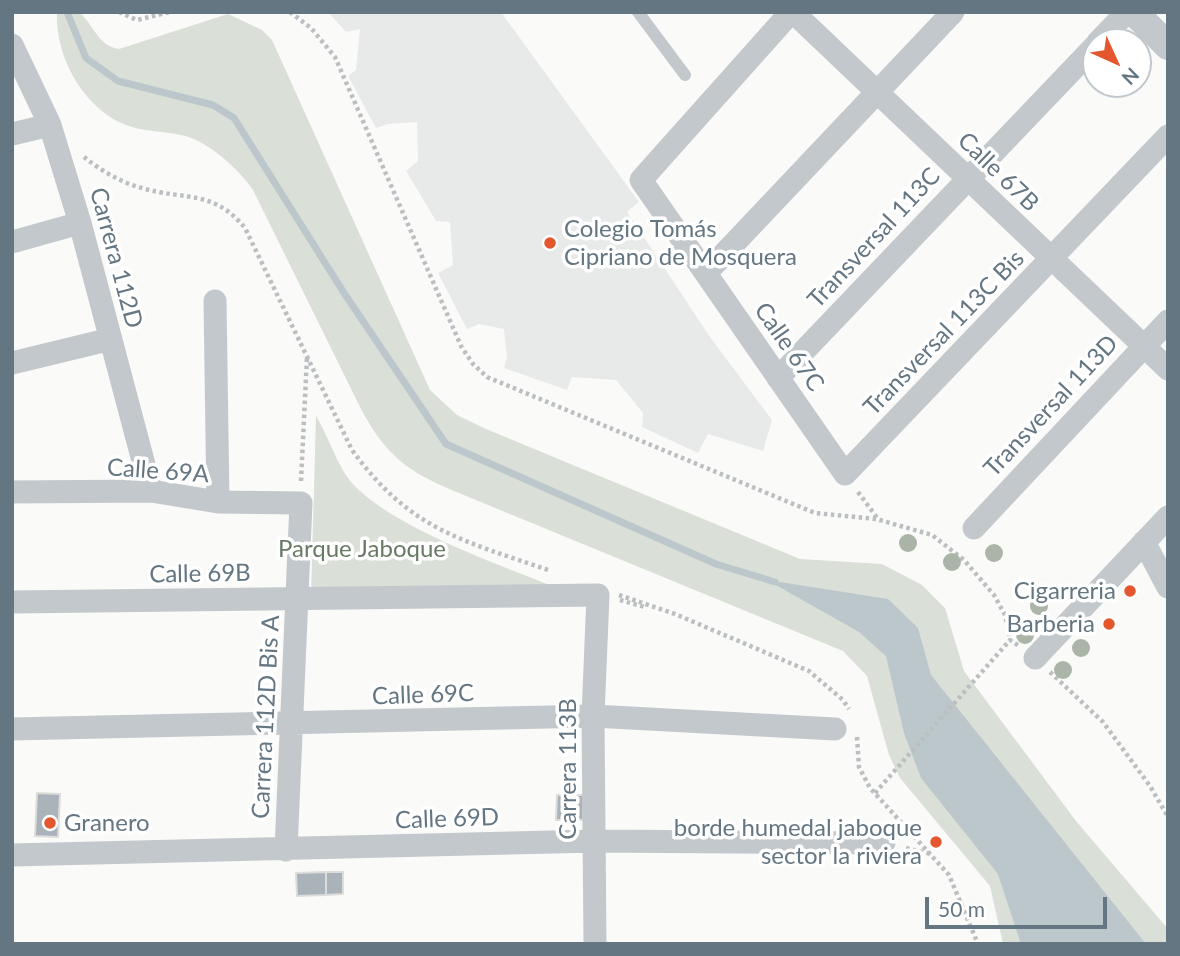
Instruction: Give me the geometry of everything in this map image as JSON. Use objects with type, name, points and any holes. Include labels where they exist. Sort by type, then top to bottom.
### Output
[{"type":"street","name":"Calle 67B","points":[[792,12],[1168,369]]},
{"type":"street","name":"Calle 67C","points":[[792,12],[641,180],[845,474]]},
{"type":"street","points":[[706,273],[953,12]]},
{"type":"street","name":"Transversal 113C","points":[[1112,28],[1127,12]]},
{"type":"street","points":[[1134,12],[1168,46]]},
{"type":"street","name":"Carrera 112D","points":[[12,45],[50,125],[80,223],[151,492]]},
{"type":"street","name":"Transversal 113C","points":[[778,378],[1082,59]]},
{"type":"street","points":[[12,134],[50,125]]},
{"type":"street","name":"Transversal 113C Bis","points":[[845,474],[1168,136]]},
{"type":"street","points":[[12,242],[80,223]]},
{"type":"street","points":[[215,301],[218,502]]},
{"type":"street","name":"Transversal 113D","points":[[974,528],[1168,321]]},
{"type":"street","points":[[12,363],[111,339]]},
{"type":"street","name":"Calle 69A","points":[[12,492],[151,492],[218,502],[301,503]]},
{"type":"street","name":"Carrera 112D Bis A","points":[[286,850],[290,725],[299,599],[301,503]]},
{"type":"street","points":[[1035,658],[1168,517]]},
{"type":"street","points":[[1144,542],[1168,587]]},
{"type":"street","name":"Calle 69B","points":[[12,602],[604,593]]},
{"type":"street","name":"Carrera 113B","points":[[595,944],[593,716],[604,593]]},
{"type":"street","name":"Calle 69C","points":[[12,729],[290,725],[593,716],[849,727]]},
{"type":"street","name":"Calle 69D","points":[[12,855],[594,841],[884,843]]},
{"type":"lane","points":[[638,12],[685,75]]},
{"type":"path","points":[[119,12],[138,20],[170,12]]},
{"type":"path","points":[[290,12],[311,28],[335,57],[461,346],[473,364],[487,377],[815,513],[879,520],[932,535],[964,560],[994,595],[1005,615],[1010,640],[1035,658],[1103,722],[1168,817]]},
{"type":"path","points":[[50,125],[86,159],[139,188],[205,198],[231,211],[245,228],[352,450],[371,476],[401,506],[440,532],[557,573]]},
{"type":"path","points":[[301,503],[307,353]]},
{"type":"path","points":[[845,474],[879,520]]},
{"type":"path","points":[[604,593],[675,614],[809,671],[843,700],[859,767],[875,793],[949,875],[978,944]]},
{"type":"path","points":[[604,593],[675,614]]},
{"type":"path","points":[[875,793],[1010,640]]},
{"type":"shaded area","name":"Colegio Tomás Cipriano de Mosquera","points":[[328,12],[501,12],[639,202],[627,212],[710,337],[772,420],[763,451],[708,434],[698,453],[642,427],[643,413],[616,380],[572,377],[567,390],[504,368],[507,357],[504,329],[479,324],[467,329],[438,273],[453,265],[450,222],[436,221],[406,171],[418,161],[417,122],[388,124],[376,128],[348,76],[356,70],[360,29],[346,32]]},
{"type":"shaded area","points":[[767,580],[888,599],[918,628],[931,675],[1146,944],[1021,944],[998,874],[921,778],[904,733],[886,656],[859,632]]},
{"type":"green space","points":[[57,12],[79,12],[106,44],[119,49],[228,14],[262,30],[272,40],[430,390],[457,415],[486,429],[800,559],[882,564],[922,585],[945,608],[964,671],[1076,821],[1168,929],[1168,944],[1003,944],[990,886],[900,778],[889,755],[867,676],[843,651],[454,491],[423,476],[400,460],[380,440],[362,411],[248,183],[220,155],[196,140],[132,127],[101,110],[76,82],[68,65],[61,48]]},
{"type":"green space","name":"Parque Jaboque","points":[[316,416],[345,474],[362,493],[387,511],[449,544],[572,594],[311,597]]},
{"type":"building","points":[[37,793],[60,794],[58,837],[35,836]]},
{"type":"building","points":[[557,795],[584,795],[583,820],[556,820]]},
{"type":"building","points":[[326,872],[326,895],[297,896],[296,873]]},
{"type":"building","points":[[326,872],[343,872],[343,894],[326,895]]},
{"type":"waterway","points":[[67,12],[86,58],[118,81],[213,105],[234,118],[344,293],[446,444],[716,564],[775,582]]},
{"type":"place","name":"Colegio Tomás Cipriano de Mosquera","points":[[550,243]]},
{"type":"place","name":"Cigarreria","points":[[1130,591]]},
{"type":"place","name":"Barberia","points":[[1109,624]]},
{"type":"place","name":"Granero","points":[[50,823]]},
{"type":"place","name":"borde humedal jaboque sector la riviera","points":[[936,842]]}]
